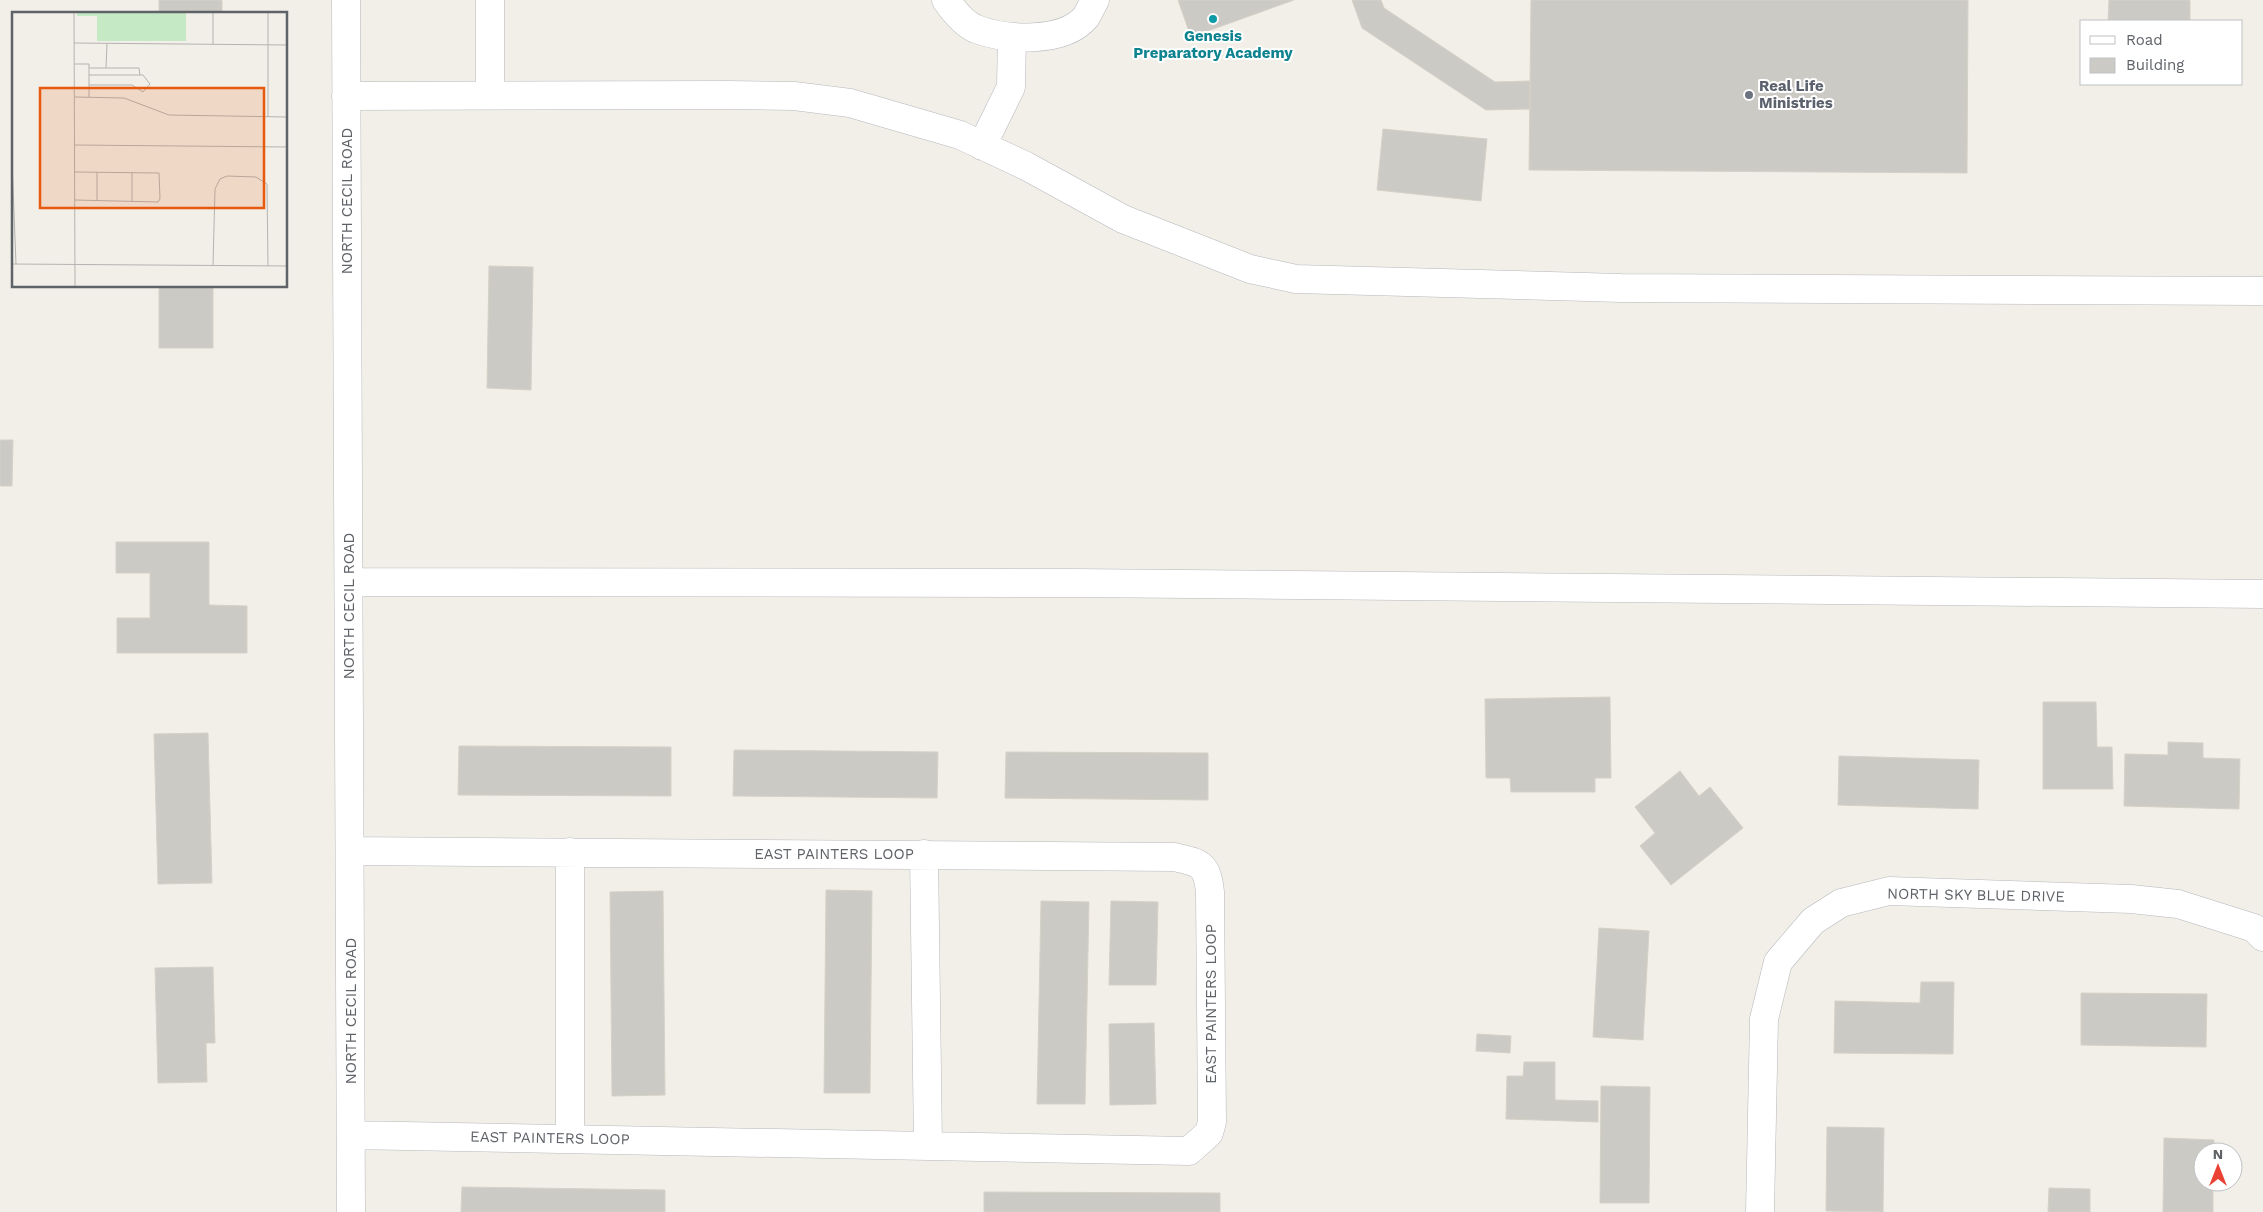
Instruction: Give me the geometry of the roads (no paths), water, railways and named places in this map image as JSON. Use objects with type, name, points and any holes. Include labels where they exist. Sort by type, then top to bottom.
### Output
[{"type":"street","name":"NORTH CECIL ROAD","points":[[346,0],[351,1212]]},
{"type":"street","points":[[490,0],[490,94]]},
{"type":"street","points":[[946,0],[955,12],[975,28],[1012,37],[1037,38],[1064,31],[1085,18],[1095,0]]},
{"type":"street","points":[[982,146],[1011,87],[1012,37]]},
{"type":"street","points":[[346,96],[490,94],[794,96],[850,103],[887,112],[960,135],[1026,166],[1123,219],[1250,268],[1296,279],[1621,288],[2263,291]]},
{"type":"street","points":[[348,582],[1037,583],[2263,594]]},
{"type":"street","name":"EAST PAINTERS LOOP","points":[[350,850],[1174,857],[1199,863],[1208,875],[1210,892],[1212,1122],[1209,1133],[1189,1151],[351,1135]]},
{"type":"street","points":[[570,852],[570,1139]]},
{"type":"street","points":[[924,854],[928,1145]]},
{"type":"street","name":"NORTH SKY BLUE DRIVE","points":[[1760,1212],[1764,1019],[1778,962],[1814,921],[1841,903],[1889,891],[2131,899],[2178,904],[2254,928],[2263,937]]},
{"type":"place","name":"Genesis Preparatory Academy","points":[[1213,19]]},
{"type":"place","name":"Real Life Ministries","points":[[1749,95]]}]
